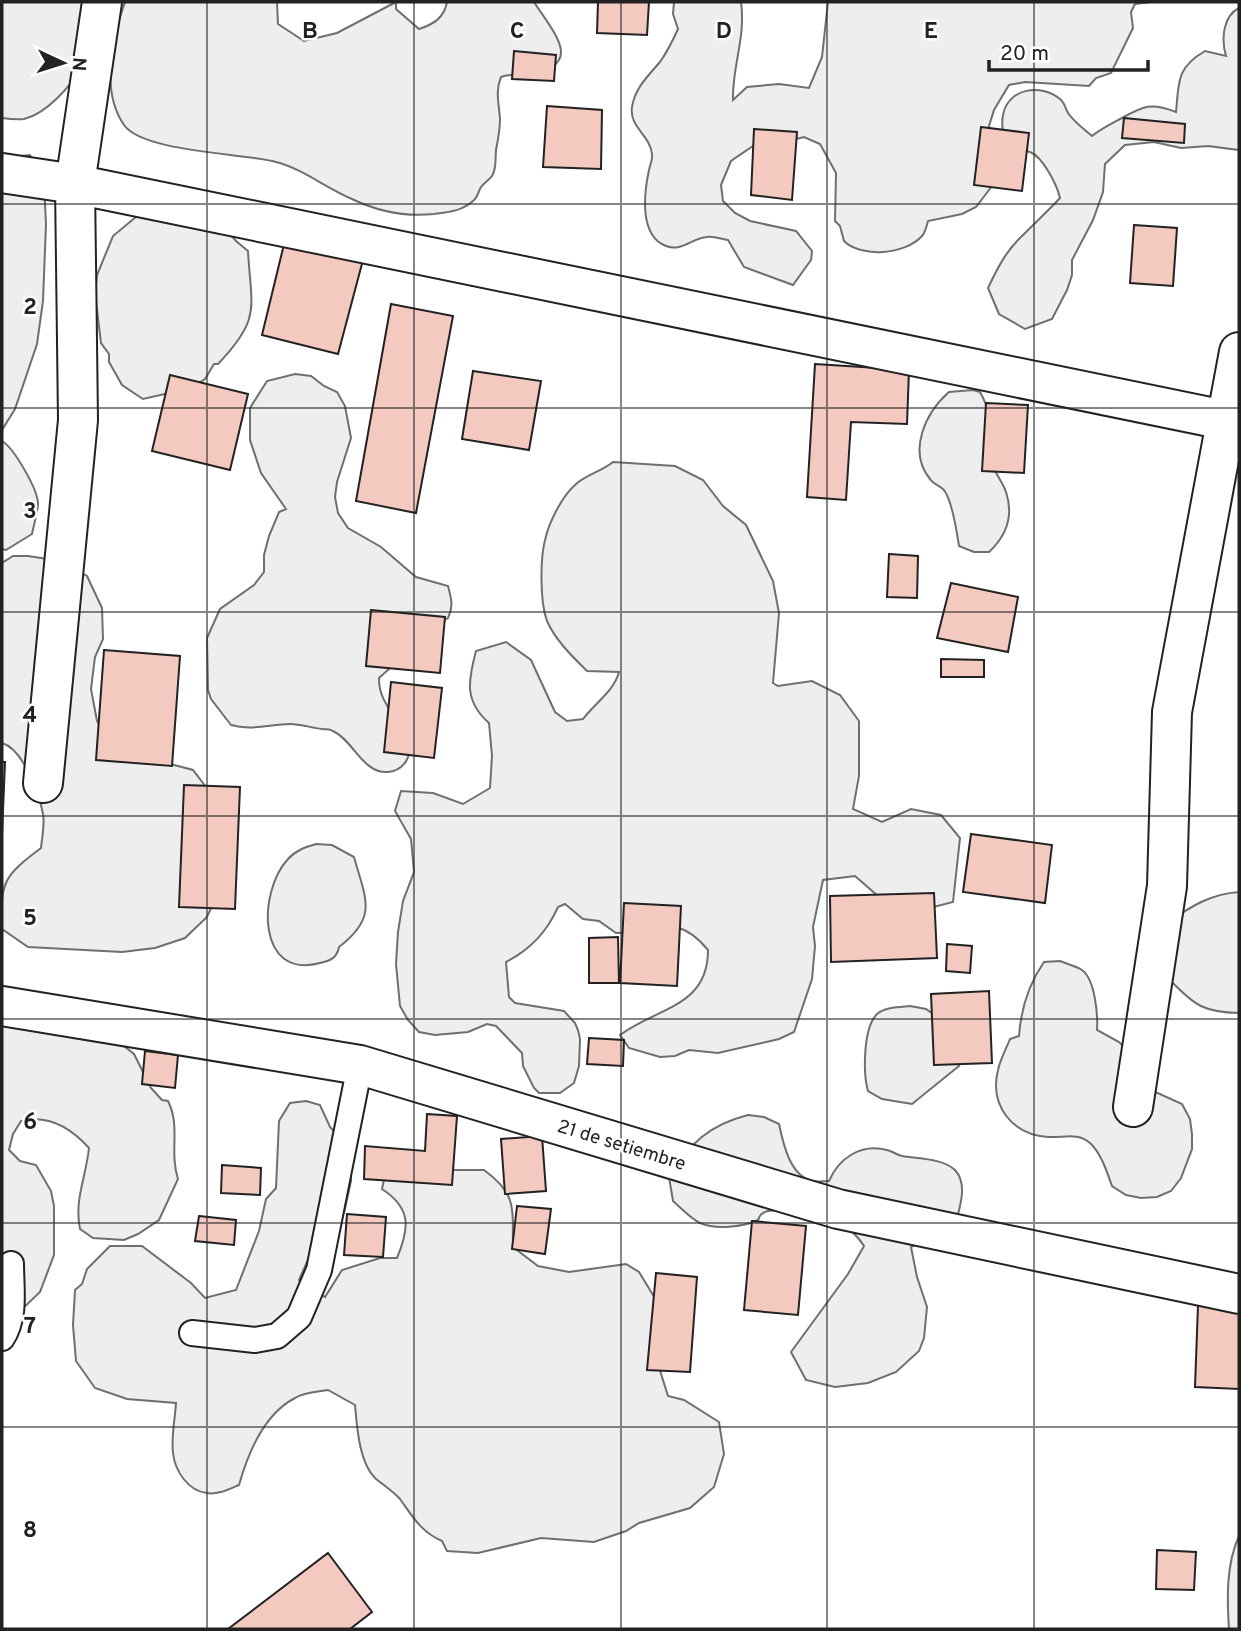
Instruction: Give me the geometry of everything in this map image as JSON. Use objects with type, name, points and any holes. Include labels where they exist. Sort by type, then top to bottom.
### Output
[{"type":"street","points":[[43,783],[78,421],[75,184],[102,2]]},
{"type":"street","points":[[2,173],[75,184],[1232,422]]},
{"type":"street","points":[[1133,1107],[1167,886],[1172,712],[1232,422],[1239,352]]},
{"type":"street","name":"21 de setiembre","points":[[2,1006],[360,1065],[838,1209],[1239,1294]]},
{"type":"lane","points":[[192,1333],[255,1340],[277,1336],[299,1317],[318,1270],[360,1065]]},
{"type":"lane","points":[[2,1338],[12,1314],[10,1264]]},
{"type":"shaded area","points":[[2,2],[92,2],[87,46],[81,68],[57,99],[41,112],[24,119],[2,118]]},
{"type":"shaded area","points":[[125,2],[277,2],[278,24],[304,41],[337,33],[396,2],[396,9],[419,29],[437,20],[447,2],[534,2],[556,36],[561,56],[556,64],[546,70],[501,77],[495,170],[475,199],[450,212],[402,214],[382,210],[342,195],[296,169],[276,162],[171,146],[135,134],[124,125],[117,111],[110,80],[116,32]]},
{"type":"shaded area","points":[[674,2],[741,2],[742,28],[733,100],[747,87],[779,84],[809,88],[822,57],[828,2],[1151,2],[1135,4],[1131,12],[1133,28],[1111,73],[1096,78],[1089,86],[1025,82],[1009,85],[994,110],[989,126],[992,186],[976,207],[962,214],[928,221],[922,236],[905,247],[872,252],[861,250],[844,241],[840,226],[835,221],[836,173],[820,144],[804,137],[756,144],[731,161],[721,185],[723,201],[735,213],[750,221],[796,231],[812,251],[811,260],[793,285],[744,267],[728,240],[707,237],[682,246],[666,246],[657,241],[647,224],[645,202],[652,154],[648,141],[636,126],[632,107],[639,88],[663,58],[678,29],[673,14]]},
{"type":"shaded area","points":[[1239,8],[1239,150],[1208,146],[1181,148],[1154,142],[1125,145],[1105,164],[1103,192],[1093,220],[1072,260],[1072,275],[1067,290],[1052,319],[1025,329],[999,314],[988,288],[995,274],[1016,242],[1060,198],[1053,179],[1040,159],[1030,152],[1004,143],[1002,118],[1011,99],[1026,91],[1052,94],[1062,101],[1073,119],[1092,136],[1142,108],[1154,106],[1176,112],[1179,84],[1184,70],[1205,51],[1226,56],[1225,29],[1230,16]]},
{"type":"shaded area","points":[[30,155],[44,183],[46,224],[43,301],[37,344],[15,409],[2,430],[2,158]]},
{"type":"shaded area","points":[[137,216],[225,228],[248,251],[251,300],[251,312],[242,335],[218,364],[214,364],[205,379],[191,388],[143,399],[122,385],[109,362],[109,354],[101,343],[95,293],[97,275],[113,236]]},
{"type":"shaded area","points":[[295,374],[311,376],[337,392],[345,406],[351,438],[335,497],[338,513],[348,528],[381,547],[416,577],[448,586],[450,594],[448,618],[379,678],[383,697],[407,737],[409,746],[407,760],[393,771],[372,768],[347,741],[330,730],[294,724],[253,727],[231,725],[211,699],[208,690],[207,638],[220,609],[254,585],[264,572],[264,555],[269,536],[279,512],[286,509],[261,473],[250,440],[250,408],[267,381]]},
{"type":"shaded area","points":[[949,392],[980,392],[988,410],[992,462],[1006,492],[1009,509],[1004,532],[989,552],[974,552],[959,546],[949,500],[943,489],[930,479],[920,456],[922,432],[941,400]]},
{"type":"shaded area","points":[[2,441],[25,470],[38,505],[32,534],[6,550],[2,549]]},
{"type":"shaded area","points":[[613,462],[675,466],[703,480],[723,506],[746,525],[773,581],[779,613],[773,683],[778,686],[812,681],[840,695],[859,721],[859,776],[853,809],[882,822],[911,809],[941,815],[960,838],[953,902],[922,910],[878,896],[855,876],[823,880],[813,927],[815,946],[812,979],[794,1032],[779,1039],[718,1053],[689,1050],[675,1056],[660,1057],[629,1048],[620,1035],[690,995],[700,983],[706,969],[708,950],[697,938],[676,927],[616,933],[599,921],[583,919],[565,904],[558,907],[537,939],[506,962],[509,997],[515,1003],[564,1011],[578,1030],[579,1066],[574,1083],[560,1093],[539,1093],[523,1066],[522,1053],[496,1026],[487,1024],[468,1032],[435,1035],[419,1032],[400,1006],[396,964],[398,932],[403,901],[414,872],[411,839],[395,811],[401,791],[433,793],[463,804],[490,788],[492,756],[489,723],[475,707],[470,690],[476,651],[506,642],[531,660],[555,712],[567,721],[583,719],[617,679],[619,672],[587,671],[555,635],[545,613],[542,581],[545,540],[561,502],[580,481]]},
{"type":"shaded area","points":[[13,556],[60,561],[87,576],[102,608],[103,639],[95,657],[91,689],[97,721],[105,735],[163,762],[193,770],[212,795],[220,889],[207,917],[185,938],[155,948],[122,952],[28,947],[2,929],[2,900],[7,881],[19,866],[41,848],[44,822],[38,795],[29,773],[17,754],[2,743],[2,563]]},
{"type":"shaded area","points":[[316,844],[332,845],[354,857],[366,907],[359,926],[339,947],[333,958],[320,963],[299,965],[284,958],[274,946],[269,929],[268,910],[278,873],[288,859],[298,851]]},
{"type":"shaded area","points":[[1239,892],[1239,1013],[1208,1009],[1194,1002],[1171,981],[1169,922],[1202,902],[1219,895]]},
{"type":"shaded area","points":[[1060,961],[1082,970],[1090,981],[1096,1007],[1097,1030],[1119,1042],[1153,1091],[1182,1104],[1190,1119],[1192,1149],[1181,1178],[1171,1191],[1157,1197],[1126,1195],[1112,1186],[1100,1157],[1090,1143],[1075,1137],[1048,1137],[1024,1131],[1014,1124],[1001,1106],[996,1083],[999,1066],[1010,1039],[1019,1036],[1030,988],[1044,962]]},
{"type":"shaded area","points":[[47,994],[77,1005],[105,1021],[124,1046],[134,1054],[151,1088],[162,1100],[168,1101],[174,1120],[174,1159],[178,1179],[159,1220],[124,1240],[93,1238],[80,1229],[78,1208],[89,1148],[75,1134],[59,1124],[41,1119],[21,1121],[13,1134],[9,1150],[20,1161],[36,1165],[51,1191],[54,1206],[54,1255],[40,1292],[18,1313],[2,1314],[2,1003],[16,1004]]},
{"type":"shaded area","points":[[910,1006],[926,1009],[939,1018],[959,1066],[912,1104],[882,1099],[868,1091],[865,1073],[867,1040],[872,1021],[880,1012]]},
{"type":"shaded area","points":[[306,1101],[320,1105],[330,1127],[351,1150],[351,1181],[344,1213],[319,1235],[299,1280],[325,1297],[342,1270],[380,1258],[397,1258],[406,1228],[405,1219],[398,1203],[382,1189],[386,1170],[484,1170],[508,1195],[512,1212],[513,1247],[538,1266],[569,1272],[626,1264],[639,1272],[656,1300],[657,1361],[668,1396],[684,1400],[719,1422],[724,1454],[714,1487],[690,1508],[639,1523],[626,1531],[594,1542],[541,1538],[478,1553],[447,1551],[442,1541],[423,1529],[400,1499],[375,1478],[365,1463],[355,1405],[328,1390],[299,1396],[274,1414],[252,1448],[239,1485],[211,1493],[200,1491],[188,1484],[176,1467],[173,1453],[176,1403],[127,1399],[95,1388],[76,1361],[73,1325],[75,1290],[82,1284],[87,1269],[110,1246],[142,1246],[191,1283],[205,1298],[236,1290],[259,1231],[266,1199],[276,1188],[279,1121],[290,1103]]},
{"type":"shaded area","points":[[748,1115],[764,1117],[779,1124],[785,1149],[793,1166],[804,1178],[812,1181],[829,1181],[839,1165],[852,1154],[877,1148],[902,1156],[937,1161],[950,1166],[959,1175],[962,1193],[957,1218],[938,1233],[911,1247],[927,1307],[924,1338],[919,1351],[896,1372],[868,1383],[835,1387],[806,1380],[791,1352],[848,1274],[864,1246],[845,1226],[824,1216],[777,1210],[765,1212],[758,1220],[745,1224],[729,1227],[706,1225],[690,1216],[673,1201],[669,1177],[685,1154],[711,1130]]},
{"type":"shaded area","points":[[1239,1536],[1239,1629],[1229,1629],[1230,1570]]},
{"type":"building","points":[[598,2],[649,2],[647,35],[597,33]]},
{"type":"building","points":[[514,51],[556,55],[554,81],[512,79]]},
{"type":"building","points":[[547,106],[602,110],[601,169],[543,167]]},
{"type":"building","points":[[1124,118],[1185,124],[1184,143],[1122,138]]},
{"type":"building","points":[[981,127],[1029,133],[1022,191],[974,185]]},
{"type":"building","points":[[754,129],[797,132],[792,200],[751,195]]},
{"type":"building","points":[[1134,225],[1177,228],[1173,286],[1130,283]]},
{"type":"building","points":[[285,240],[363,260],[338,354],[262,335]]},
{"type":"building","points":[[391,304],[453,316],[416,513],[356,501]]},
{"type":"building","points":[[815,364],[909,370],[907,424],[851,422],[846,500],[807,497]]},
{"type":"building","points":[[473,371],[541,381],[529,450],[462,439]]},
{"type":"building","points":[[170,375],[248,394],[230,470],[152,451]]},
{"type":"building","points":[[986,403],[1028,405],[1024,473],[982,471]]},
{"type":"building","points":[[889,554],[918,556],[917,598],[887,597]]},
{"type":"building","points":[[951,583],[1018,597],[1008,652],[937,638]]},
{"type":"building","points":[[371,610],[445,617],[440,673],[366,666]]},
{"type":"building","points":[[104,650],[180,656],[172,766],[96,760]]},
{"type":"building","points":[[941,659],[984,660],[984,677],[941,677]]},
{"type":"building","points":[[391,682],[442,688],[434,758],[384,752]]},
{"type":"building","points":[[2,762],[5,762],[2,835]]},
{"type":"building","points":[[184,785],[240,787],[235,909],[179,907]]},
{"type":"building","points":[[971,834],[1052,845],[1045,903],[963,892]]},
{"type":"building","points":[[934,893],[937,958],[831,962],[830,896]]},
{"type":"building","points":[[624,903],[681,906],[677,986],[620,983]]},
{"type":"building","points":[[618,937],[619,983],[589,983],[589,938]]},
{"type":"building","points":[[947,944],[972,946],[970,973],[946,971]]},
{"type":"building","points":[[989,991],[992,1063],[934,1065],[931,994]]},
{"type":"building","points":[[589,1038],[624,1040],[623,1066],[587,1064]]},
{"type":"building","points":[[145,1051],[178,1055],[175,1088],[142,1084]]},
{"type":"building","points":[[427,1114],[457,1116],[452,1185],[364,1179],[365,1146],[425,1151]]},
{"type":"building","points":[[542,1136],[546,1191],[505,1194],[501,1139]]},
{"type":"building","points":[[222,1165],[261,1168],[260,1195],[221,1193]]},
{"type":"building","points":[[517,1206],[551,1209],[545,1254],[512,1249]]},
{"type":"building","points":[[347,1214],[386,1217],[383,1257],[344,1255]]},
{"type":"building","points":[[199,1216],[236,1220],[234,1245],[195,1241]]},
{"type":"building","points":[[752,1221],[806,1226],[798,1315],[744,1310]]},
{"type":"building","points":[[656,1273],[697,1277],[690,1372],[647,1370]]},
{"type":"building","points":[[1198,1305],[1239,1307],[1239,1389],[1195,1387]]},
{"type":"building","points":[[1157,1550],[1196,1552],[1194,1590],[1156,1589]]},
{"type":"building","points":[[328,1553],[372,1612],[350,1629],[228,1629]]}]
